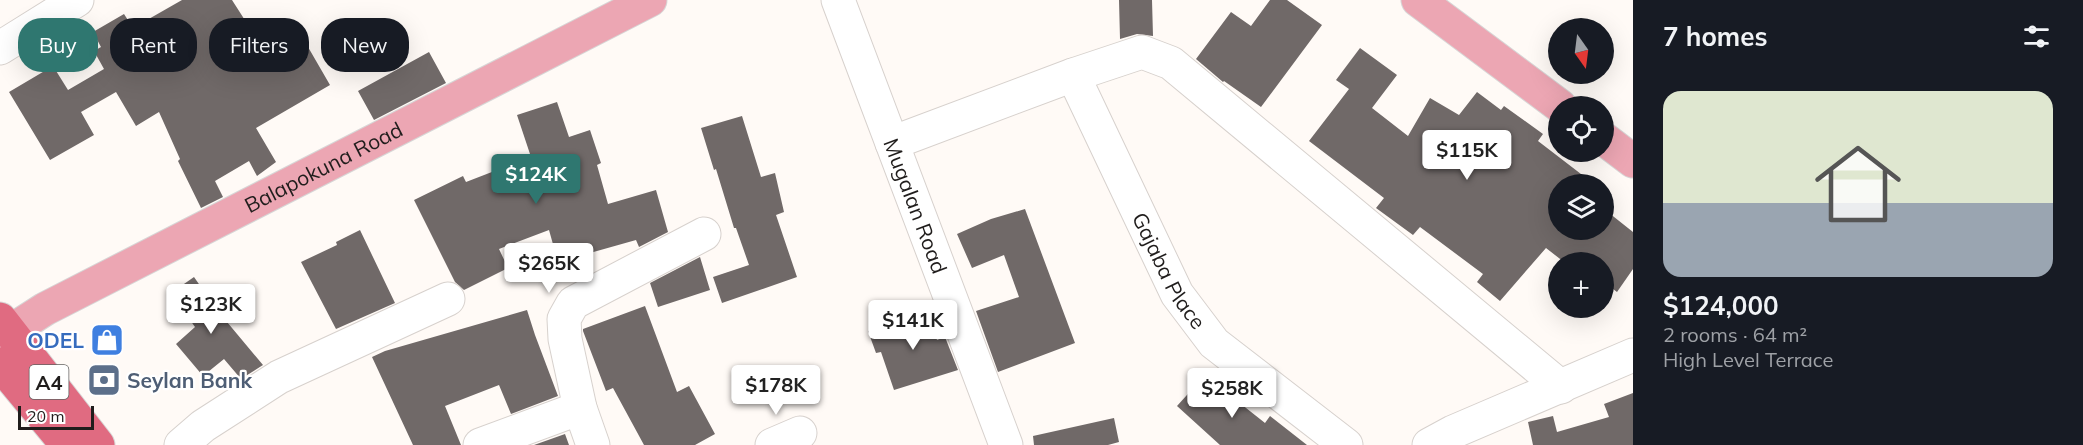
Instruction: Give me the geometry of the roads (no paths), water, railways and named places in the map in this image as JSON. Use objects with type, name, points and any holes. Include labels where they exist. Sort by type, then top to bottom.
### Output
[{"type":"highway","name":"A4","points":[[3,329],[98,445]]},
{"type":"highway","name":"A4","points":[[0,364],[67,445]]},
{"type":"main road","points":[[1418,0],[1548,97]]},
{"type":"main road","name":"Balapokuna Road","points":[[3,329],[643,1]]},
{"type":"main road","points":[[1614,147],[1633,161]]},
{"type":"street","points":[[0,48],[77,0]]},
{"type":"street","name":"Mugalan Road","points":[[838,0],[1006,445]]},
{"type":"street","points":[[892,143],[1073,75],[1142,52],[1171,63],[1561,387]]},
{"type":"street","name":"Gajaba Place","points":[[1073,75],[1177,294],[1214,343],[1346,445]]},
{"type":"street","points":[[593,445],[580,408],[565,339],[564,319],[573,303],[704,234]]},
{"type":"street","points":[[181,445],[203,426],[279,377],[448,299]]},
{"type":"street","points":[[1429,445],[1453,432],[1633,355]]},
{"type":"street","points":[[480,445],[580,408]]},
{"type":"place","name":"ODEL","points":[[107,340]]},
{"type":"place","name":"Seylan Bank","points":[[104,380]]}]
